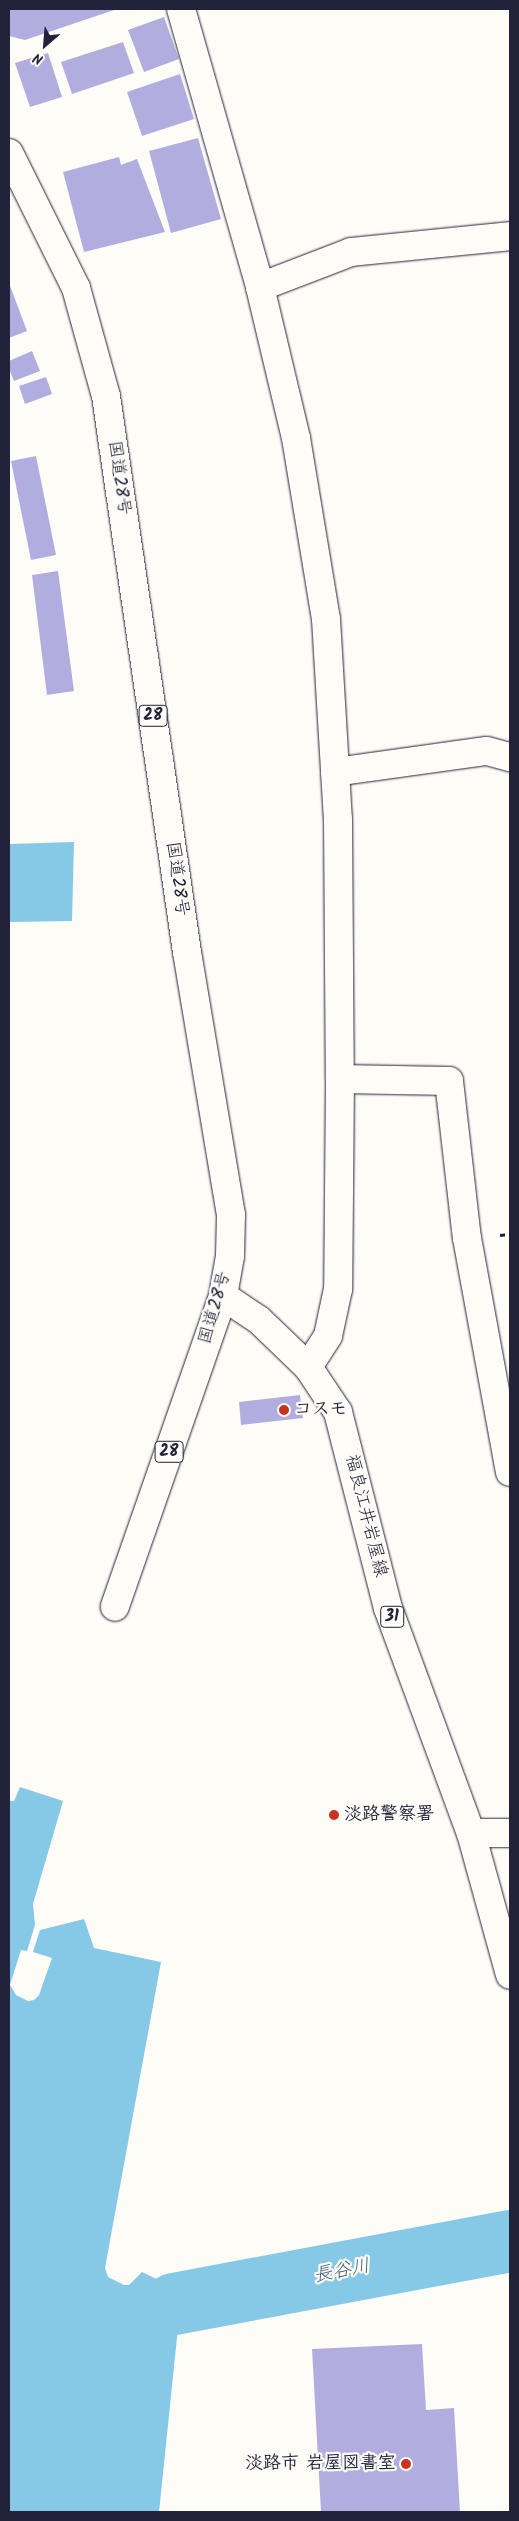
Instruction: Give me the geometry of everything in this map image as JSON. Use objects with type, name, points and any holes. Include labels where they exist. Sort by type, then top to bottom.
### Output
[{"type":"main road","points":[[181,9],[260,287],[296,438],[326,619],[338,819],[340,1079],[338,1288],[328,1336],[308,1367]]},
{"type":"main road","name":"国道28号","points":[[9,153],[76,288],[106,396],[187,952],[231,1215],[230,1256],[223,1296],[115,1607]]},
{"type":"main road","points":[[260,287],[351,252],[510,236]]},
{"type":"main road","points":[[335,772],[487,751],[510,757]]},
{"type":"main road","points":[[340,1079],[449,1082],[467,1238],[510,1472]]},
{"type":"main road","name":"福良江井岩屋線","points":[[223,1296],[260,1320],[308,1367],[338,1412],[388,1608],[471,1833],[510,1975]]},
{"type":"main road","points":[[471,1833],[510,1833]]},
{"type":"water","points":[[74,842],[72,921],[9,922],[9,844]]},
{"type":"water","points":[[20,1787],[63,1801],[33,1904],[35,1925],[27,1951],[21,1950],[10,1985],[16,1995],[28,2001],[34,2000],[39,1995],[52,1958],[33,1952],[40,1930],[84,1919],[94,1948],[161,1962],[105,2268],[108,2277],[124,2285],[129,2285],[142,2272],[165,2283],[179,2318],[159,2512],[9,2512],[9,1801],[14,1801]]},
{"type":"building","points":[[9,9],[117,9],[25,40],[9,36]]},
{"type":"building","points":[[164,17],[179,59],[144,72],[128,30]]},
{"type":"building","points":[[123,42],[134,73],[72,94],[61,62]]},
{"type":"building","points":[[48,53],[62,97],[30,107],[15,63]]},
{"type":"building","points":[[180,74],[194,119],[142,136],[127,92]]},
{"type":"building","points":[[198,138],[221,219],[171,233],[149,151]]},
{"type":"building","points":[[119,157],[121,165],[137,159],[165,232],[84,252],[63,172]]},
{"type":"building","points":[[9,283],[27,331],[9,338]]},
{"type":"building","points":[[32,351],[40,371],[14,381],[9,369],[9,361]]},
{"type":"building","points":[[46,377],[52,394],[25,404],[19,386]]},
{"type":"building","points":[[36,456],[56,555],[31,560],[11,461]]},
{"type":"building","points":[[58,571],[74,691],[47,695],[32,575]]},
{"type":"building","points":[[300,1395],[303,1418],[241,1425],[239,1402]]},
{"type":"building","points":[[422,2344],[426,2410],[454,2408],[460,2512],[321,2512],[312,2349]]},
{"type":"waterway","name":"長谷川","points":[[174,2304],[510,2241]]},
{"type":"place","name":"コスモ","points":[[284,1410]]},
{"type":"place","name":"淡路警察署","points":[[334,1815]]},
{"type":"place","name":"淡路市 岩屋図書室","points":[[406,2464]]}]
